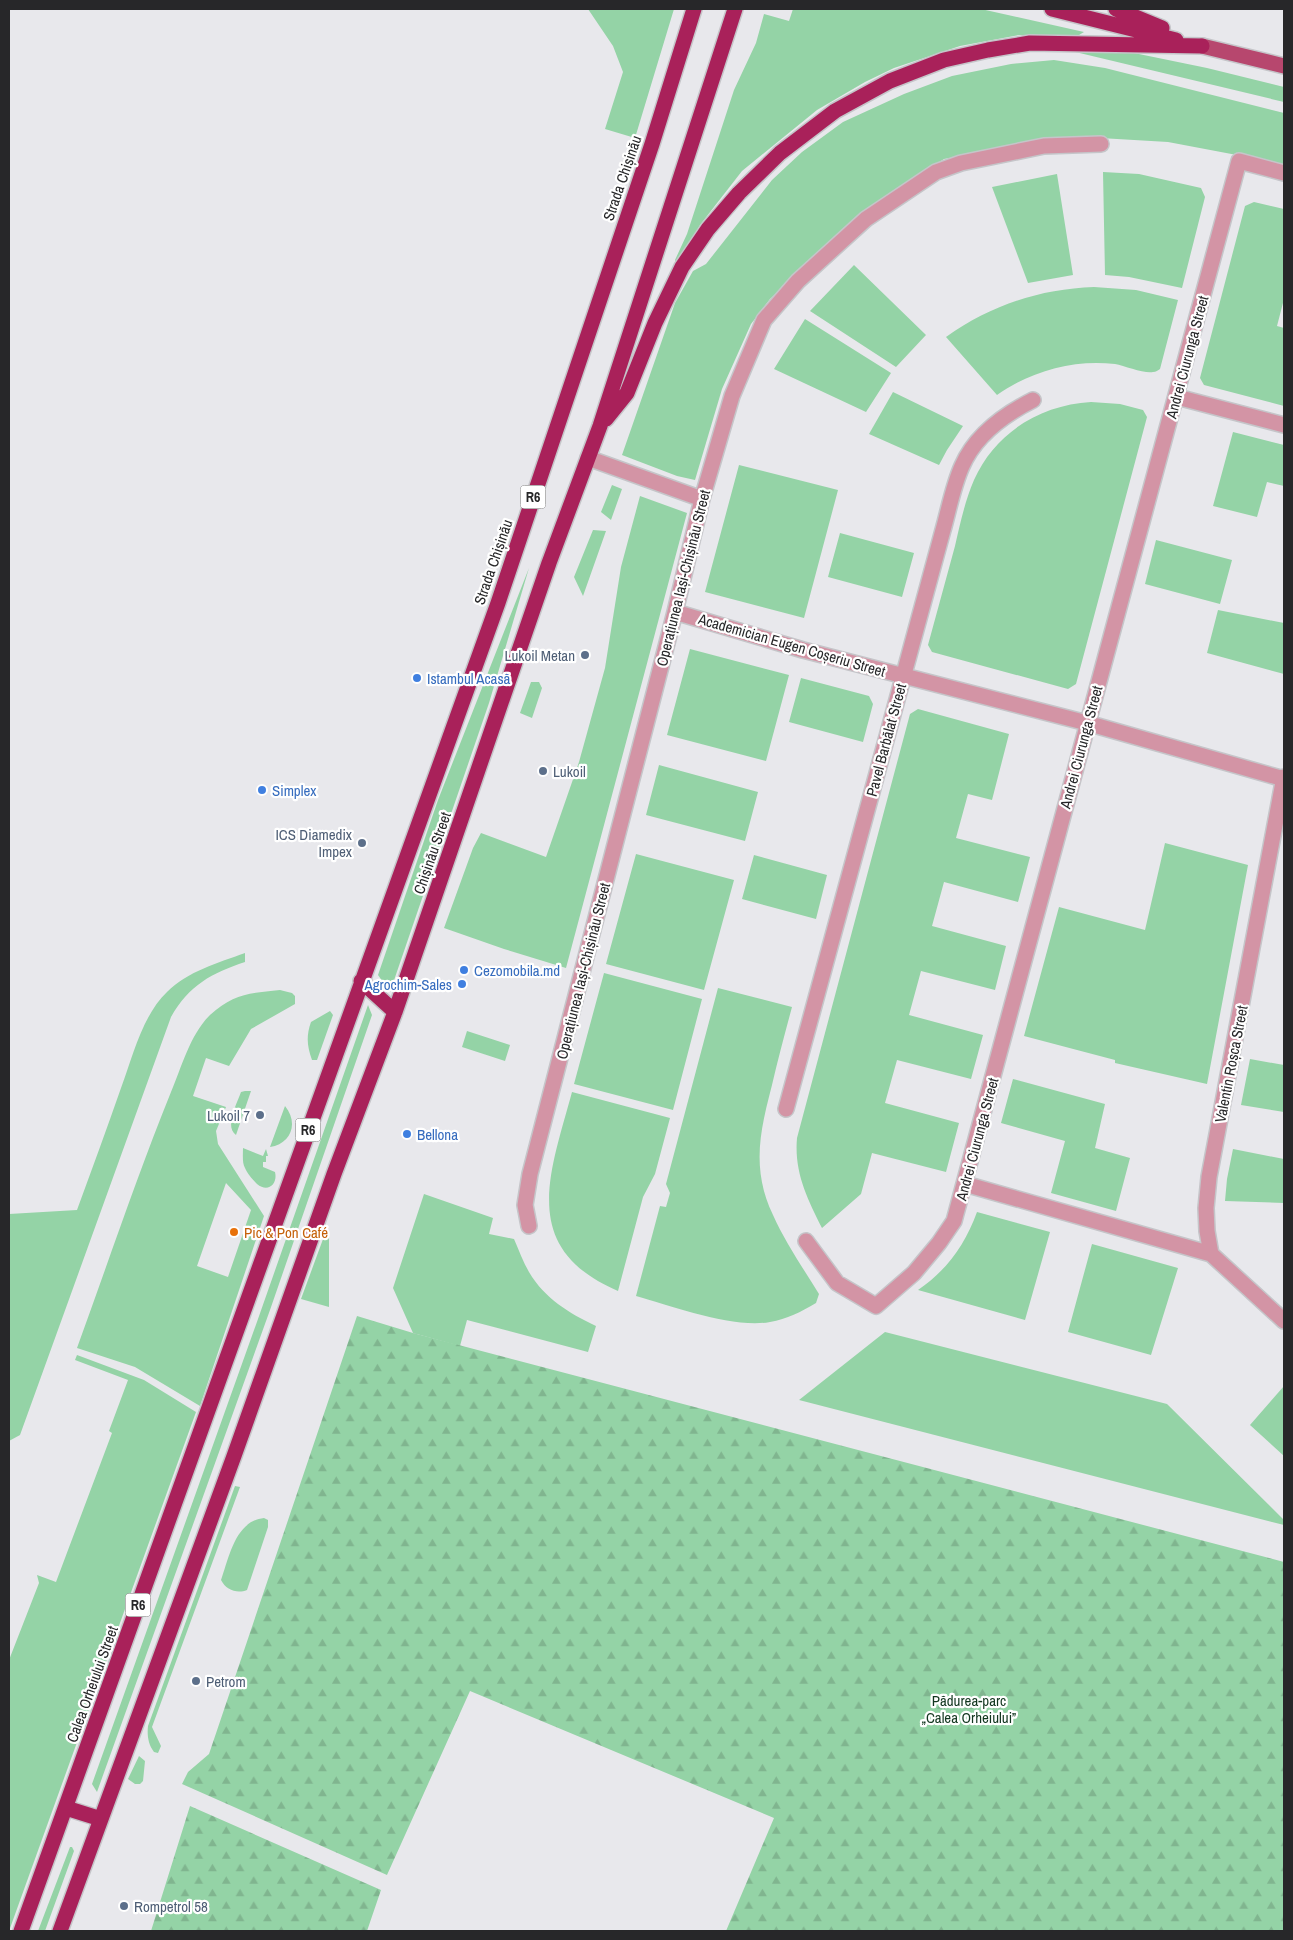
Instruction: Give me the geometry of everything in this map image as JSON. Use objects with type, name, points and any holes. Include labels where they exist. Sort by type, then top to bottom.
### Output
[{"type":"highway","name":"Strada Chișinău","points":[[361,981],[498,603],[649,153],[694,9]]},
{"type":"highway","name":"R6","points":[[600,426],[735,9]]},
{"type":"highway","points":[[1052,9],[1202,46]]},
{"type":"highway","points":[[1116,9],[1202,46]]},
{"type":"highway","points":[[600,426],[627,393],[655,323],[682,267],[708,229],[738,193],[780,153],[835,111],[890,81],[944,60],[988,50],[1030,43],[1202,46]]},
{"type":"highway","name":"Chișinău Street","points":[[101,1819],[338,1163],[395,1012],[549,563],[600,426]]},
{"type":"highway","points":[[361,981],[395,1012]]},
{"type":"highway","name":"Calea Orheiului Street","points":[[21,1931],[361,981]]},
{"type":"highway","points":[[66,1808],[101,1819]]},
{"type":"highway","name":"R6","points":[[60,1931],[101,1819]]},
{"type":"main road","points":[[1202,46],[1284,66]]},
{"type":"street","name":"Operațiunea Iași-Chișinău Street","points":[[528,1226],[525,1205],[530,1174],[675,612],[702,499],[732,396],[764,320],[798,281],[866,219],[936,172],[962,162],[1044,146],[1101,144]]},
{"type":"street","name":"Andrei Ciurunga Street","points":[[806,1241],[837,1283],[876,1306],[914,1273],[939,1244],[954,1221],[1086,723],[1177,397],[1239,161],[1284,173]]},
{"type":"street","points":[[1177,397],[1284,425]]},
{"type":"street","name":"Pavel Barbălat Street","points":[[786,1109],[942,530],[962,465],[974,446],[986,433],[1011,411],[1033,400]]},
{"type":"street","points":[[588,458],[702,499]]},
{"type":"street","name":"Academician Eugen Coșeriu Street","points":[[675,612],[802,650],[1086,723],[1284,778]]},
{"type":"street","name":"Valentin Roșca Street","points":[[1212,1254],[1207,1231],[1206,1208],[1209,1177],[1284,778]]},
{"type":"street","points":[[965,1184],[1212,1254],[1284,1321]]},
{"type":"green space","points":[[588,9],[674,9],[635,138],[605,129],[623,72],[613,46]]},
{"type":"green space","points":[[793,9],[981,9],[1084,32],[1079,35],[1019,35],[960,46],[894,68],[865,82],[817,110],[742,171],[700,225],[676,264],[675,260],[687,234],[734,90],[756,43],[764,14],[789,21]]},
{"type":"green space","points":[[1067,50],[1134,53],[1207,68],[1284,87],[1284,102]]},
{"type":"green space","points":[[1054,60],[1105,68],[1284,113],[1284,166],[1168,142],[1100,138],[1049,140],[944,159],[906,184],[831,244],[770,299],[751,324],[722,389],[695,480],[677,476],[622,455],[675,303],[693,271],[706,264],[772,180],[802,152],[843,122],[904,94],[952,76],[1011,64]]},
{"type":"green space","points":[[1103,172],[1139,174],[1201,188],[1205,197],[1182,288],[1129,277],[1105,275]]},
{"type":"green space","points":[[1057,174],[1073,275],[1028,283],[992,187]]},
{"type":"green space","points":[[1254,202],[1284,209],[1284,299],[1277,326],[1284,328],[1284,406],[1204,385],[1200,378],[1245,206]]},
{"type":"green space","points":[[854,265],[926,335],[896,367],[810,311]]},
{"type":"green space","points":[[1094,287],[1136,290],[1178,300],[1160,369],[1155,372],[1149,372],[1115,364],[1084,363],[1069,365],[1038,373],[997,395],[946,337],[981,316],[1017,301],[1054,291]]},
{"type":"green space","points":[[805,319],[891,373],[866,412],[774,369]]},
{"type":"green space","points":[[893,392],[963,426],[939,465],[869,434]]},
{"type":"green space","points":[[1091,402],[1120,404],[1143,410],[1147,417],[1076,684],[1068,689],[932,652],[928,645],[963,513],[974,480],[983,463],[994,448],[1021,424],[1054,409],[1072,404]]},
{"type":"green space","points":[[1233,432],[1284,445],[1284,486],[1267,482],[1257,517],[1213,506]]},
{"type":"green space","points":[[739,465],[838,490],[804,618],[705,592]]},
{"type":"green space","points":[[612,485],[622,489],[611,520],[601,512]]},
{"type":"green space","points":[[640,496],[687,513],[566,968],[444,928],[473,848],[481,833],[546,857],[579,762],[605,668],[621,567]]},
{"type":"green space","points":[[593,530],[606,531],[583,596],[574,577]]},
{"type":"green space","points":[[840,533],[914,553],[902,597],[828,577]]},
{"type":"green space","points":[[1156,540],[1232,560],[1220,604],[1145,584]]},
{"type":"green space","points":[[529,568],[489,703],[390,992],[378,975],[438,800]]},
{"type":"green space","points":[[1218,610],[1284,623],[1284,674],[1207,653]]},
{"type":"green space","points":[[690,649],[789,675],[766,761],[667,735]]},
{"type":"green space","points":[[801,678],[869,696],[873,704],[863,742],[789,722]]},
{"type":"green space","points":[[531,682],[539,682],[542,688],[532,718],[520,713]]},
{"type":"green space","points":[[918,709],[1009,734],[992,800],[968,794],[956,838],[1030,857],[1018,902],[944,882],[932,926],[1006,946],[995,990],[921,971],[909,1015],[983,1035],[971,1079],[897,1060],[885,1103],[959,1123],[946,1172],[872,1153],[861,1194],[822,1228],[800,1174],[797,1138],[910,714]]},
{"type":"green space","points":[[659,765],[758,792],[745,841],[646,815]]},
{"type":"green space","points":[[1165,843],[1248,865],[1207,1084],[1115,1063],[1115,1060],[1024,1036],[1059,907],[1145,930]]},
{"type":"green space","points":[[636,854],[734,880],[704,990],[606,964]]},
{"type":"green space","points":[[754,855],[827,875],[816,919],[742,899]]},
{"type":"green space","points":[[245,953],[245,962],[212,976],[194,988],[171,1017],[20,1435],[9,1441],[9,1214],[77,1210],[134,1050],[145,1024],[158,1002],[184,978],[204,968]]},
{"type":"green space","points":[[604,973],[702,999],[673,1110],[574,1084]]},
{"type":"green space","points":[[718,988],[792,1007],[764,1118],[761,1134],[760,1166],[766,1198],[773,1215],[819,1294],[816,1303],[788,1317],[770,1322],[755,1323],[721,1319],[636,1296],[660,1206],[666,1207],[670,1193],[666,1184]]},
{"type":"green space","points":[[280,990],[292,993],[295,996],[295,1004],[251,1029],[229,1066],[206,1058],[193,1096],[226,1107],[216,1131],[218,1144],[264,1216],[200,1406],[135,1367],[77,1348],[146,1155],[183,1061],[197,1032],[210,1015],[226,1003],[242,996]],"holes":[[[226,1183],[251,1210],[228,1277],[197,1266]]]},
{"type":"green space","points":[[368,1005],[372,1015],[270,1310],[97,1792],[92,1784]]},
{"type":"green space","points":[[330,1011],[333,1015],[317,1060],[312,1060],[308,1041],[311,1022]]},
{"type":"green space","points":[[467,1031],[510,1045],[505,1061],[462,1047]]},
{"type":"green space","points":[[1250,1059],[1284,1065],[1284,1112],[1241,1105]]},
{"type":"green space","points":[[1013,1079],[1105,1104],[1095,1148],[1130,1158],[1116,1211],[1051,1193],[1065,1141],[1001,1123]]},
{"type":"green space","points":[[251,1091],[236,1135],[231,1126],[231,1121],[241,1092]]},
{"type":"green space","points":[[572,1092],[670,1118],[655,1174],[643,1197],[618,1291],[586,1273],[566,1253],[554,1231],[549,1206],[551,1180],[556,1152]]},
{"type":"green space","points":[[285,1106],[292,1119],[291,1132],[283,1142],[270,1147]]},
{"type":"green space","points":[[243,1148],[263,1156],[266,1149],[268,1156],[266,1156],[266,1162],[263,1162],[263,1167],[275,1172],[276,1176],[271,1186],[261,1187],[246,1170],[243,1164]]},
{"type":"green space","points":[[1233,1149],[1284,1159],[1284,1203],[1225,1201]]},
{"type":"green space","points":[[424,1194],[493,1218],[489,1234],[514,1239],[527,1268],[542,1290],[576,1316],[596,1326],[588,1352],[467,1320],[460,1346],[413,1333],[393,1288]]},
{"type":"green space","points":[[977,1212],[1050,1232],[1025,1320],[918,1290],[938,1274],[954,1256],[967,1235]]},
{"type":"green space","points":[[326,1231],[329,1238],[329,1307],[301,1299]]},
{"type":"green space","points":[[1092,1244],[1178,1268],[1151,1355],[1068,1332]]},
{"type":"green space","name":"Pădurea-parc „Calea Orheiului”","points":[[357,1316],[413,1333],[1284,1562],[1284,1931],[726,1931],[774,1818],[470,1691],[387,1875],[182,1784],[188,1772],[209,1754]]},
{"type":"green space","points":[[885,1332],[1167,1404],[1284,1520],[1284,1525],[799,1400]]},
{"type":"green space","points":[[77,1355],[144,1380],[196,1412],[9,1931],[9,1660],[39,1583],[37,1575],[56,1582],[112,1433],[109,1431],[128,1380],[75,1360]]},
{"type":"green space","points":[[1284,1386],[1284,1456],[1250,1425]]},
{"type":"green space","points":[[235,1486],[240,1487],[152,1727],[161,1746],[158,1753],[154,1752],[148,1739],[148,1726]]},
{"type":"green space","points":[[264,1518],[268,1520],[268,1527],[247,1590],[239,1592],[232,1590],[221,1580],[230,1552],[246,1526]]},
{"type":"green space","points":[[139,1756],[145,1761],[143,1781],[140,1784],[135,1784],[128,1779]]},
{"type":"green space","points":[[190,1806],[381,1890],[367,1931],[151,1931]]},
{"type":"green space","points":[[70,1847],[74,1851],[45,1931],[38,1931]]},
{"type":"place","name":"Lukoil Metan","points":[[585,655]]},
{"type":"place","name":"Istambul Acasă","points":[[417,678]]},
{"type":"place","name":"Lukoil","points":[[543,771]]},
{"type":"place","name":"Simplex","points":[[262,790]]},
{"type":"place","name":"ICS Diamedix Impex","points":[[362,843]]},
{"type":"place","name":"Cezomobila.md","points":[[464,970]]},
{"type":"place","name":"Agrochim-Sales","points":[[462,984]]},
{"type":"place","name":"Lukoil 7","points":[[260,1115]]},
{"type":"place","name":"Bellona","points":[[407,1134]]},
{"type":"place","name":"Pic & Pon Café","points":[[234,1232]]},
{"type":"place","name":"Petrom","points":[[196,1681]]},
{"type":"place","name":"Rompetrol 58","points":[[124,1906]]}]
